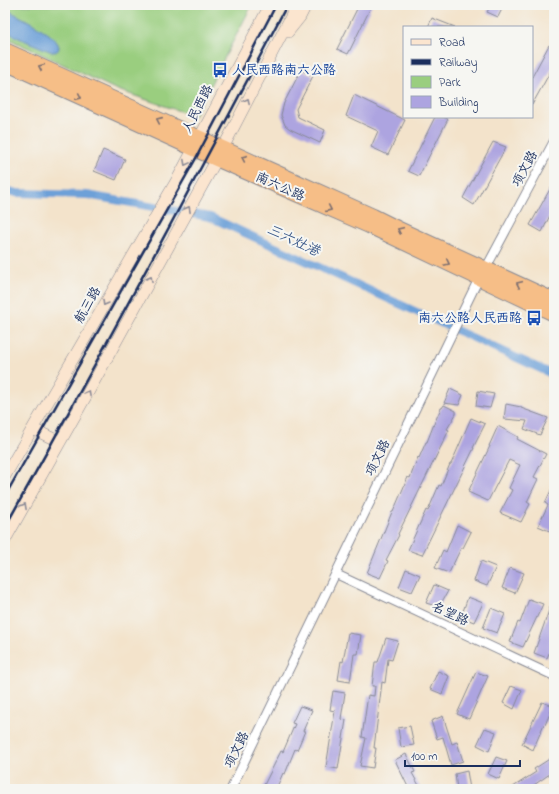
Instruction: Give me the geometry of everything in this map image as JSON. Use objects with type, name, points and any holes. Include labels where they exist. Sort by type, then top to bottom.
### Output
[{"type":"highway","name":"南六公路","points":[[5,50],[220,153],[374,216],[482,273],[554,314]]},
{"type":"highway","name":"南六公路","points":[[5,63],[196,141]]},
{"type":"highway","name":"南六公路","points":[[482,273],[554,300]]},
{"type":"main road","name":"人民西路","points":[[196,141],[227,72],[264,5]]},
{"type":"main road","name":"人民西路","points":[[196,141],[270,5]]},
{"type":"main road","points":[[5,540],[220,153],[297,5]]},
{"type":"main road","points":[[273,51],[300,17],[306,5]]},
{"type":"main road","name":"航三路","points":[[5,476],[178,178],[196,141]]},
{"type":"main road","points":[[32,428],[60,442]]},
{"type":"street","name":"项文路","points":[[231,789],[482,273],[554,141]]},
{"type":"street","name":"名望路","points":[[336,574],[554,676]]},
{"type":"green space","points":[[5,5],[252,5],[194,116],[115,89],[5,37]]},
{"type":"water","points":[[5,9],[45,31],[57,43],[59,48],[58,50],[52,52],[5,31]]},
{"type":"building","points":[[359,5],[372,5],[348,54],[337,49]]},
{"type":"building","points":[[491,5],[504,5],[498,17],[487,12]]},
{"type":"building","points":[[432,18],[452,26],[428,26]]},
{"type":"building","points":[[549,45],[554,47],[554,65],[533,103],[533,75]]},
{"type":"building","points":[[301,70],[313,76],[296,109],[298,117],[325,130],[320,143],[290,129],[285,125],[281,115],[284,103]]},
{"type":"building","points":[[354,95],[405,120],[388,155],[371,147],[378,131],[346,116]]},
{"type":"building","points":[[434,118],[448,119],[419,176],[408,171]]},
{"type":"building","points":[[493,142],[506,147],[474,205],[463,198]]},
{"type":"building","points":[[103,150],[125,159],[116,180],[94,171]]},
{"type":"building","points":[[554,182],[554,207],[542,232],[530,225]]},
{"type":"building","points":[[450,389],[463,395],[459,405],[444,403]]},
{"type":"building","points":[[478,391],[494,394],[490,408],[476,406]]},
{"type":"building","points":[[506,404],[521,407],[548,418],[540,435],[524,429],[527,421],[504,419]]},
{"type":"building","points":[[444,405],[456,411],[456,414],[447,429],[449,430],[398,534],[399,535],[386,560],[388,561],[380,578],[367,573],[408,477],[410,478],[418,457],[419,458],[441,408]]},
{"type":"building","points":[[471,418],[485,424],[474,448],[422,555],[408,550],[426,510],[428,511],[439,485],[441,486]]},
{"type":"building","points":[[498,426],[518,437],[517,439],[546,454],[534,477],[538,479],[527,502],[530,504],[521,522],[500,513],[512,490],[509,488],[520,465],[509,460],[488,501],[468,492]]},
{"type":"building","points":[[554,484],[554,533],[538,526],[548,505],[545,503]]},
{"type":"building","points":[[457,525],[471,532],[463,548],[461,548],[449,573],[435,568],[443,550],[446,552]]},
{"type":"building","points":[[481,561],[496,567],[487,586],[474,581]]},
{"type":"building","points":[[510,568],[524,573],[515,593],[502,588]]},
{"type":"building","points":[[406,569],[420,575],[412,592],[399,587]]},
{"type":"building","points":[[434,585],[448,591],[439,607],[426,603]]},
{"type":"building","points":[[468,597],[483,603],[474,622],[461,617]]},
{"type":"building","points":[[529,599],[543,604],[523,647],[510,642],[518,622],[520,623]]},
{"type":"building","points":[[553,599],[554,642],[547,658],[534,653]]},
{"type":"building","points":[[491,608],[505,614],[497,633],[483,628]]},
{"type":"building","points":[[348,633],[361,635],[358,654],[354,654],[350,682],[338,680]]},
{"type":"building","points":[[386,638],[398,641],[392,660],[388,659],[385,683],[382,682],[373,768],[360,766],[366,738],[362,737],[368,695],[374,696],[375,686],[372,686],[375,662],[378,662]]},
{"type":"building","points":[[438,671],[449,676],[442,694],[430,689]]},
{"type":"building","points":[[476,672],[488,676],[469,719],[457,714]]},
{"type":"building","points":[[511,686],[522,690],[514,709],[503,703]]},
{"type":"building","points":[[333,691],[345,693],[341,719],[346,720],[338,769],[326,767],[335,711],[330,710]]},
{"type":"building","points":[[542,702],[553,706],[533,750],[522,744]]},
{"type":"building","points":[[300,706],[312,710],[297,750],[295,749],[285,774],[283,773],[276,789],[262,789],[281,751],[283,752],[295,724],[292,723]]},
{"type":"building","points":[[443,716],[452,744],[457,742],[463,761],[451,765],[443,737],[437,739],[431,721]]},
{"type":"building","points":[[410,726],[414,745],[401,747],[398,728]]},
{"type":"building","points":[[485,728],[496,732],[489,751],[477,745]]},
{"type":"building","points":[[406,754],[415,772],[412,773],[421,789],[409,789],[395,760]]},
{"type":"building","points":[[554,756],[554,771],[534,785],[536,787],[532,789],[510,789],[536,772],[534,769]]},
{"type":"building","points":[[496,757],[507,761],[499,779],[488,774]]},
{"type":"building","points":[[467,771],[470,789],[457,789],[455,774]]},
{"type":"waterway","name":"三六灶港","points":[[5,190],[17,193],[87,195],[210,217],[554,375]]},
{"type":"railway","points":[[5,496],[195,160],[276,5]]},
{"type":"railway","points":[[5,527],[148,267],[287,5]]},
{"type":"place","name":"人民西路南六公路","points":[[220,70]]},
{"type":"place","name":"南六公路人民西路","points":[[534,318]]}]
